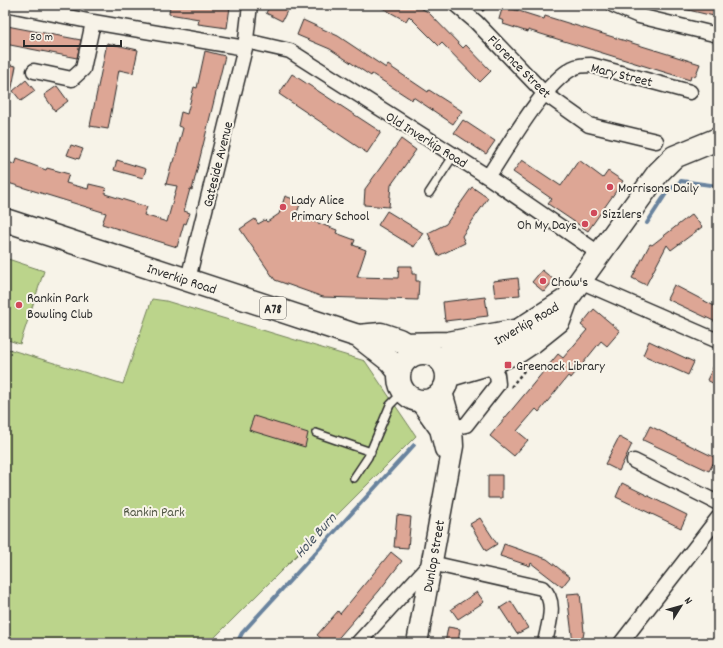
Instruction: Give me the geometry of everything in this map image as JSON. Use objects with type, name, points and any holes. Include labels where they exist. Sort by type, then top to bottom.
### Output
[{"type":"highway","name":"Inverkip Road","points":[[358,336],[381,334],[398,340],[437,370],[488,364],[519,351],[543,335],[559,321],[567,299],[658,173],[674,157],[718,139]]},
{"type":"highway","name":"Inverkip Road","points":[[5,220],[358,336],[384,356],[407,388]]},
{"type":"highway","name":"Inverkip Road","points":[[437,370],[484,347],[505,339],[567,299]]},
{"type":"highway","points":[[415,354],[437,370],[432,400],[407,388],[405,361],[415,354]]},
{"type":"main road","name":"Dunlop Street","points":[[417,643],[453,446],[452,428],[437,370]]},
{"type":"main road","name":"Dunlop Street","points":[[407,388],[440,429],[449,469]]},
{"type":"street","name":"Old Inverkip Road","points":[[10,5],[52,9],[93,22],[290,51],[488,177],[600,254]]},
{"type":"street","name":"Gateside Avenue","points":[[188,279],[246,45],[250,5]]},
{"type":"street","name":"Florence Street","points":[[456,5],[476,22],[544,93],[589,125],[656,141]]},
{"type":"street","points":[[613,5],[639,16],[718,35]]},
{"type":"street","points":[[34,70],[72,79],[78,75],[82,69],[93,22]]},
{"type":"street","name":"Mary Street","points":[[488,177],[544,93],[573,68],[581,65],[591,65],[690,92]]},
{"type":"street","points":[[580,281],[718,341]]},
{"type":"street","points":[[398,340],[448,339],[526,325]]},
{"type":"street","points":[[452,428],[466,425],[498,384],[497,375],[488,364]]},
{"type":"street","points":[[634,461],[718,504]]},
{"type":"street","points":[[621,643],[718,518]]},
{"type":"street","points":[[358,643],[431,563],[542,588],[548,595],[551,602],[546,643]]},
{"type":"lane","points":[[429,193],[454,155]]},
{"type":"lane","points":[[354,478],[371,452],[390,405],[407,388]]},
{"type":"lane","points":[[316,433],[371,452]]},
{"type":"path","points":[[510,387],[531,363]]},
{"type":"green space","name":"Rankin Park Bowling Club","points":[[5,258],[44,271],[20,344],[5,339]]},
{"type":"green space","name":"Rankin Park","points":[[152,299],[166,301],[365,361],[416,436],[209,643],[5,643],[5,348],[123,384]]},
{"type":"building","points":[[170,5],[221,5],[230,7],[227,28],[198,24],[199,19],[169,14]]},
{"type":"building","points":[[270,5],[280,5],[288,9],[282,21],[266,13]]},
{"type":"building","points":[[377,5],[415,5],[428,12],[463,48],[466,45],[491,71],[480,82],[442,43],[439,46],[409,16],[406,21]]},
{"type":"building","points":[[685,5],[718,5],[718,17],[684,9]]},
{"type":"building","points":[[503,6],[544,19],[545,16],[700,64],[695,77],[691,76],[690,80],[528,30],[528,32],[503,24],[504,21],[499,19]]},
{"type":"building","points":[[303,20],[338,36],[386,68],[388,65],[428,92],[429,90],[462,111],[453,124],[413,97],[412,100],[372,74],[371,76],[330,49],[297,35]]},
{"type":"building","points":[[7,26],[81,40],[77,58],[5,44]]},
{"type":"building","points":[[107,43],[138,50],[133,73],[119,70],[108,129],[90,126]]},
{"type":"building","points":[[205,51],[225,56],[192,190],[190,189],[184,211],[190,213],[186,224],[184,223],[177,247],[102,224],[106,213],[5,182],[5,160],[15,165],[17,159],[46,170],[47,168],[69,174],[66,183],[88,189],[89,184],[106,188],[105,194],[147,207],[144,215],[167,222],[177,186],[166,184],[172,162],[174,162],[183,128],[178,126],[181,112],[187,114],[194,87],[197,88]]},
{"type":"building","points":[[5,64],[16,66],[10,98],[5,97]]},
{"type":"building","points":[[292,74],[381,132],[367,153],[279,94]]},
{"type":"building","points":[[26,80],[35,91],[21,101],[13,91]]},
{"type":"building","points":[[57,86],[68,101],[55,111],[44,95]]},
{"type":"building","points":[[463,120],[495,141],[486,154],[454,133]]},
{"type":"building","points":[[401,139],[416,150],[391,185],[389,207],[364,205],[365,189]]},
{"type":"building","points":[[71,145],[83,149],[79,159],[67,155]]},
{"type":"building","points":[[117,160],[146,169],[143,178],[114,170]]},
{"type":"building","points":[[522,160],[561,186],[579,160],[603,178],[608,171],[623,181],[588,231],[548,204],[552,199],[513,172]]},
{"type":"building","points":[[472,187],[488,198],[462,236],[465,243],[438,256],[428,233],[446,224]]},
{"type":"building","points":[[285,196],[301,202],[296,215],[337,230],[336,233],[355,240],[353,245],[366,250],[357,277],[398,278],[399,266],[412,266],[412,274],[416,274],[416,281],[419,281],[418,300],[323,297],[275,280],[240,229],[255,219],[258,224],[265,220],[267,222],[279,214]]},
{"type":"building","points":[[387,211],[423,233],[414,247],[378,225]]},
{"type":"building","points":[[692,214],[702,227],[671,250],[667,245],[646,285],[632,278],[650,244],[652,245]]},
{"type":"building","name":"Chow's","points":[[542,270],[554,280],[544,292],[532,282]]},
{"type":"building","points":[[518,278],[520,295],[495,297],[493,281]]},
{"type":"building","points":[[674,285],[718,308],[718,323],[667,299]]},
{"type":"building","points":[[485,297],[488,316],[445,321],[443,302]]},
{"type":"building","points":[[594,309],[620,331],[607,346],[601,341],[571,378],[568,376],[539,412],[536,409],[517,431],[528,440],[514,456],[490,436],[558,354],[563,358],[587,330],[581,325]]},
{"type":"building","points":[[649,341],[694,362],[688,375],[643,355]]},
{"type":"building","points":[[718,357],[718,386],[707,380]]},
{"type":"building","points":[[254,416],[308,433],[305,447],[249,430]]},
{"type":"building","points":[[650,426],[716,458],[709,471],[643,440]]},
{"type":"building","points":[[619,437],[632,444],[619,471],[605,464]]},
{"type":"building","points":[[488,475],[502,475],[502,498],[488,498]]},
{"type":"building","points":[[622,483],[687,515],[681,528],[616,497]]},
{"type":"building","points":[[397,515],[411,517],[408,548],[394,547]]},
{"type":"building","points":[[480,518],[497,544],[486,551],[470,524]]},
{"type":"building","points":[[504,544],[547,559],[570,577],[562,587],[531,563],[530,566],[500,556]]},
{"type":"building","points":[[391,552],[402,561],[379,591],[334,643],[326,643],[317,635],[338,611],[340,614]]},
{"type":"building","points":[[477,592],[484,602],[458,619],[451,609]]},
{"type":"building","points":[[580,593],[584,632],[582,643],[573,643],[567,594]]},
{"type":"building","points":[[511,601],[528,628],[517,634],[500,608]]},
{"type":"building","points":[[448,627],[460,629],[458,643],[445,643]]},
{"type":"waterway","points":[[647,223],[667,192],[681,181],[718,186]]},
{"type":"waterway","name":"Hole Burn","points":[[237,643],[242,633],[414,445]]},
{"type":"place","name":"Morrisons Daily","points":[[610,187]]},
{"type":"place","name":"Lady Alice Primary School","points":[[283,207]]},
{"type":"place","name":"Sizzlers","points":[[594,213]]},
{"type":"place","name":"Oh My Days","points":[[585,224]]},
{"type":"place","name":"Chow's","points":[[543,281]]},
{"type":"place","name":"Rankin Park Bowling Club","points":[[19,305]]},
{"type":"place","name":"Greenock Library","points":[[508,365]]}]
